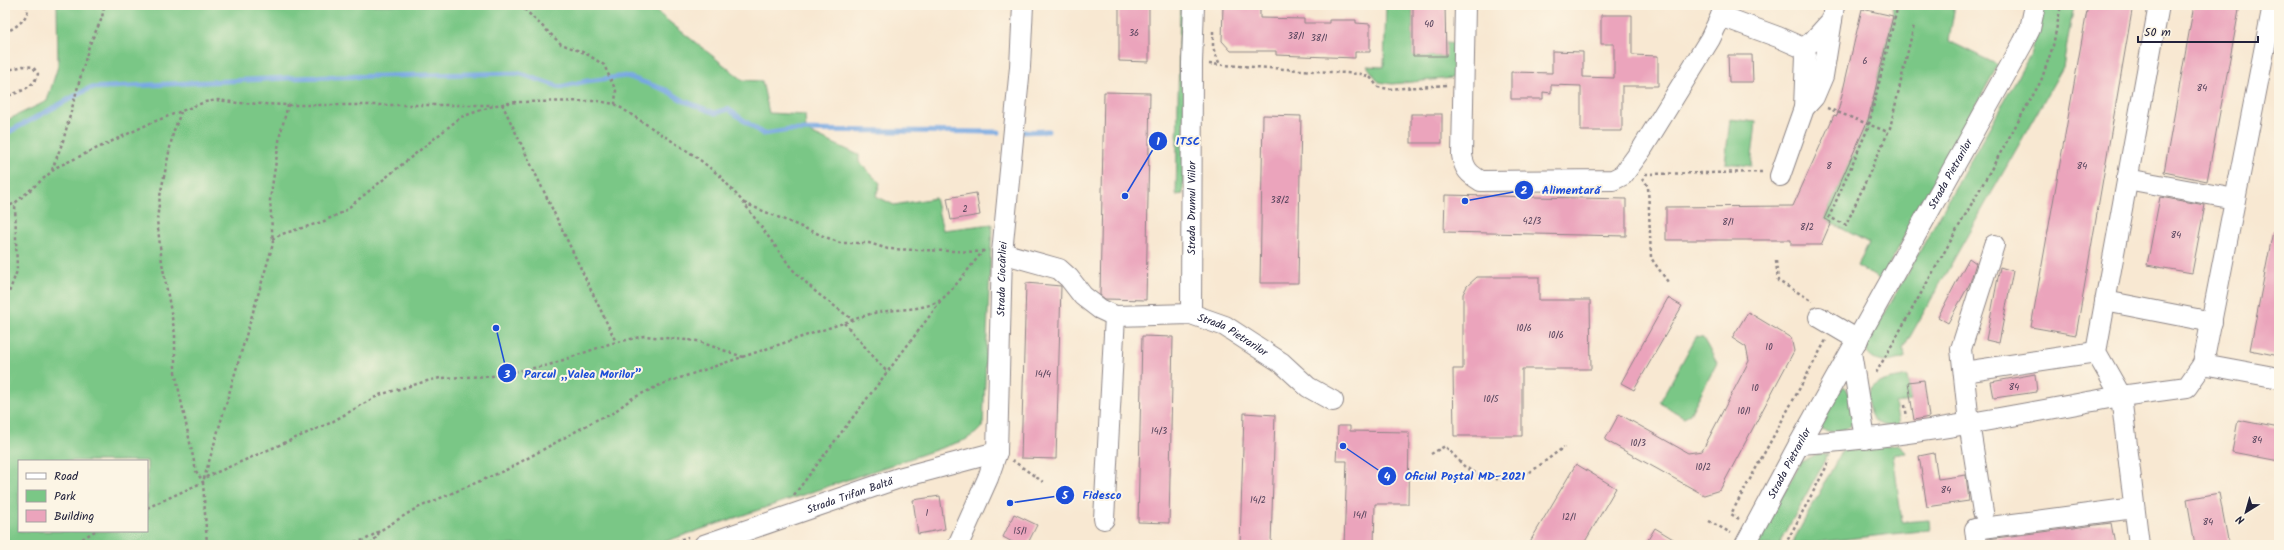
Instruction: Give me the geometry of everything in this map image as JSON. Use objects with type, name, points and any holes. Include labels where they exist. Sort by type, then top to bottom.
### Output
[{"type":"street","name":"Strada Ciocârliei","points":[[958,545],[988,478],[997,452],[990,251],[1020,67],[1023,5]]},
{"type":"street","name":"Strada Drumul Viilor","points":[[1191,314],[1192,63],[1194,5]]},
{"type":"street","points":[[1465,5],[1462,155],[1464,166],[1469,173],[1481,181],[1613,180],[1623,175],[1642,149],[1710,39],[1722,11],[1803,48],[1806,55],[1806,106],[1780,176]]},
{"type":"street","name":"Strada Pietrarilor","points":[[1741,539],[1799,444],[1855,346],[2023,44],[2030,29],[2035,5]]},
{"type":"street","points":[[2139,545],[2121,396],[2096,352],[2159,5]]},
{"type":"street","points":[[1799,444],[1865,439],[1969,423],[2121,396],[2187,387],[2204,364],[2273,5]]},
{"type":"street","points":[[1803,48],[1813,41],[1833,13]]},
{"type":"street","points":[[1806,106],[1814,97],[1823,76],[1833,13]]},
{"type":"street","points":[[2127,179],[2235,199]]},
{"type":"street","points":[[1982,512],[1969,423],[1961,349],[1994,245]]},
{"type":"street","name":"Strada Pietrarilor","points":[[990,251],[1059,269],[1069,278],[1083,296],[1100,309],[1115,316],[1191,314],[1225,326],[1282,363],[1308,387],[1333,401]]},
{"type":"street","points":[[2105,301],[2212,322]]},
{"type":"street","points":[[1104,519],[1115,316]]},
{"type":"street","points":[[1825,320],[1855,346],[1865,439]]},
{"type":"street","points":[[1964,372],[2096,352]]},
{"type":"street","points":[[2204,364],[2279,378]]},
{"type":"street","name":"Strada Trifan Baltă","points":[[704,545],[899,478],[997,452]]},
{"type":"street","points":[[1977,545],[1975,529],[2134,508]]},
{"type":"path","points":[[5,33],[20,24],[27,16],[28,10],[26,5]]},
{"type":"path","points":[[52,171],[80,83],[89,46],[102,18],[104,5]]},
{"type":"path","points":[[520,5],[561,44],[585,53],[605,68],[614,88],[615,104]]},
{"type":"path","points":[[1898,5],[1869,123],[1829,217],[1846,225],[1888,132],[1914,25]]},
{"type":"path","points":[[1876,373],[2041,81],[2053,46],[2061,5]]},
{"type":"path","points":[[1213,26],[1212,48],[1220,65]]},
{"type":"path","points":[[1192,63],[1361,74],[1370,77],[1378,87],[1389,89],[1464,84]]},
{"type":"path","points":[[5,70],[23,66],[33,67],[38,74],[35,82],[28,87],[5,97]]},
{"type":"path","points":[[5,208],[15,203],[52,171],[82,154],[205,102],[218,100],[238,103],[288,105],[496,105],[516,102],[598,101],[615,104],[695,156],[720,176],[743,202],[792,269],[818,293],[853,320]]},
{"type":"path","points":[[502,104],[616,342]]},
{"type":"path","points":[[148,508],[203,482],[206,477],[273,244],[270,200],[280,135],[288,105]]},
{"type":"path","points":[[272,239],[282,234],[322,222],[343,212],[461,118],[496,105]]},
{"type":"path","points":[[1806,106],[1869,123],[1888,132]]},
{"type":"path","points":[[181,111],[171,140],[157,220],[162,263],[175,334],[175,372],[196,471],[203,482],[207,545]]},
{"type":"path","points":[[1642,149],[1645,160],[1642,174],[1648,186],[1651,258],[1668,282]]},
{"type":"path","points":[[1642,174],[1762,171],[1780,176]]},
{"type":"path","points":[[743,202],[840,243],[869,243],[888,249],[990,251]]},
{"type":"path","points":[[5,303],[17,271],[15,203]]},
{"type":"path","points":[[792,498],[941,301],[990,251]]},
{"type":"path","points":[[1742,524],[1731,514],[1825,320],[1823,306],[1778,281],[1776,261]]},
{"type":"path","points":[[338,545],[365,540],[379,533],[416,509],[508,469],[584,426],[610,415],[631,399],[662,384],[884,310],[904,310],[941,301]]},
{"type":"path","points":[[844,323],[887,372]]},
{"type":"path","points":[[206,477],[330,423],[379,395],[440,378],[492,376],[549,365],[616,342],[644,336],[697,341],[743,357]]},
{"type":"path","points":[[1786,545],[1840,442]]},
{"type":"path","points":[[1431,454],[1445,446],[1466,467],[1484,478],[1505,480],[1532,471],[1564,447]]},
{"type":"path","points":[[1709,521],[1741,539]]},
{"type":"path","points":[[72,545],[94,532]]},
{"type":"path","points":[[371,545],[379,533]]},
{"type":"green space","points":[[57,5],[648,5],[743,80],[762,81],[769,113],[805,115],[806,131],[859,155],[859,162],[880,183],[876,196],[894,205],[935,198],[943,230],[992,224],[983,426],[976,433],[965,440],[655,545],[5,545],[5,121],[47,101],[58,66]]},
{"type":"green space","points":[[1180,5],[1187,5],[1183,194],[1176,195]]},
{"type":"green space","points":[[1386,5],[1413,5],[1413,56],[1445,56],[1446,42],[1458,43],[1458,74],[1452,78],[1392,84],[1379,82],[1367,66],[1384,67]]},
{"type":"green space","points":[[1892,5],[1955,5],[1949,41],[1998,65],[1881,280],[1857,266],[1869,243],[1824,219],[1870,114],[1893,16]]},
{"type":"green space","points":[[2043,5],[2074,5],[2063,67],[1903,349],[1904,358],[1889,362],[1875,360],[1867,353],[1867,345],[2030,55]]},
{"type":"green space","points":[[1730,119],[1756,122],[1751,166],[1725,163]]},
{"type":"green space","points":[[1696,337],[1703,338],[1717,363],[1690,414],[1684,417],[1660,402]]},
{"type":"green space","points":[[1907,376],[1911,401],[1895,403],[1899,425],[1886,426],[1877,422],[1873,419],[1869,409],[1868,395],[1870,391],[1880,383]]},
{"type":"green space","points":[[1844,386],[1848,393],[1853,422],[1849,428],[1831,432],[1821,429],[1821,424],[1838,391]]},
{"type":"green space","points":[[1898,444],[1905,450],[1906,453],[1893,455],[1902,522],[1929,520],[1930,530],[1791,545],[1842,451]]},
{"type":"green space","points":[[1828,454],[1779,545],[1755,545],[1801,462],[1815,455]]},
{"type":"building","points":[[1119,5],[1149,5],[1149,62],[1119,61]]},
{"type":"building","points":[[1223,5],[1260,5],[1260,18],[1304,19],[1304,23],[1329,23],[1329,20],[1356,20],[1356,23],[1370,24],[1370,52],[1355,52],[1355,58],[1276,55],[1276,51],[1231,51],[1222,41]]},
{"type":"building","points":[[1413,5],[1445,5],[1446,56],[1413,56]]},
{"type":"building","points":[[2088,5],[2133,5],[2076,335],[2031,327]]},
{"type":"building","points":[[2194,5],[2240,5],[2207,181],[2164,172]]},
{"type":"building","points":[[1862,9],[1893,16],[1868,120],[1824,219],[1831,222],[1821,245],[1791,245],[1791,240],[1666,240],[1666,207],[1793,206],[1834,115],[1837,116]]},
{"type":"building","points":[[1601,15],[1632,15],[1632,55],[1658,56],[1658,86],[1622,86],[1622,131],[1581,131],[1581,86],[1551,85],[1551,93],[1543,92],[1543,99],[1511,99],[1511,72],[1552,73],[1552,51],[1583,52],[1583,77],[1614,78],[1614,44],[1601,44]]},
{"type":"building","points":[[1728,55],[1752,55],[1753,82],[1729,82]]},
{"type":"building","points":[[1104,92],[1150,93],[1146,300],[1105,299],[1100,295]]},
{"type":"building","points":[[1411,114],[1442,114],[1442,143],[1411,143]]},
{"type":"building","points":[[1263,115],[1301,116],[1298,283],[1260,283]]},
{"type":"building","points":[[976,193],[980,215],[951,220],[947,198]]},
{"type":"building","points":[[1445,195],[1626,199],[1626,236],[1444,232]]},
{"type":"building","points":[[2160,197],[2205,205],[2192,273],[2147,265]]},
{"type":"building","points":[[2273,231],[2279,232],[2279,356],[2250,350]]},
{"type":"building","points":[[1969,258],[1976,263],[1970,283],[1948,323],[1938,317]]},
{"type":"building","points":[[2000,267],[2013,271],[1999,343],[1986,340]]},
{"type":"building","points":[[1477,277],[1539,277],[1539,300],[1590,300],[1591,369],[1522,369],[1522,436],[1454,436],[1453,369],[1463,369],[1463,294],[1467,286]]},
{"type":"building","points":[[1026,283],[1061,286],[1056,459],[1021,458]]},
{"type":"building","points":[[1668,298],[1682,306],[1634,390],[1621,383]]},
{"type":"building","points":[[1748,312],[1791,338],[1794,351],[1720,490],[1704,495],[1605,440],[1619,414],[1688,453],[1702,451],[1749,361],[1746,347],[1732,338]]},
{"type":"building","points":[[1142,336],[1173,337],[1169,523],[1138,522]]},
{"type":"building","points":[[2035,374],[2037,392],[1994,398],[1991,382]]},
{"type":"building","points":[[1924,380],[1929,417],[1914,420],[1908,382]]},
{"type":"building","points":[[1244,413],[1275,415],[1271,545],[1240,545]]},
{"type":"building","points":[[2238,420],[2279,428],[2279,461],[2232,452]]},
{"type":"building","points":[[1338,426],[1350,426],[1350,431],[1409,432],[1408,504],[1375,504],[1374,545],[1344,545],[1347,461],[1336,461]]},
{"type":"building","points":[[1934,453],[1938,479],[1966,475],[1969,501],[1927,507],[1919,456]]},
{"type":"building","points":[[1576,464],[1616,488],[1583,545],[1528,545]]},
{"type":"building","points":[[2219,493],[2229,545],[2195,545],[2187,499]]},
{"type":"building","points":[[940,496],[945,529],[918,534],[913,500]]},
{"type":"building","points":[[1014,514],[1037,525],[1027,545],[1018,545],[1003,537]]},
{"type":"building","points":[[2111,523],[2115,545],[1988,545],[1988,539]]},
{"type":"building","points":[[1655,528],[1683,545],[1645,545]]},
{"type":"waterway","points":[[5,134],[90,88],[286,78],[518,73],[560,87],[587,81],[626,76],[666,90],[684,101],[715,113],[728,109],[763,134],[790,130],[999,132]]},
{"type":"waterway","points":[[1019,132],[1048,131]]},
{"type":"place","name":"ITSC","points":[[1125,196]]},
{"type":"place","name":"Alimentară","points":[[1465,201]]},
{"type":"place","name":"Parcul „Valea Morilor”","points":[[496,328]]},
{"type":"place","name":"Oficiul Poștal MD-2021","points":[[1343,446]]},
{"type":"place","name":"Fidesco","points":[[1010,503]]}]
